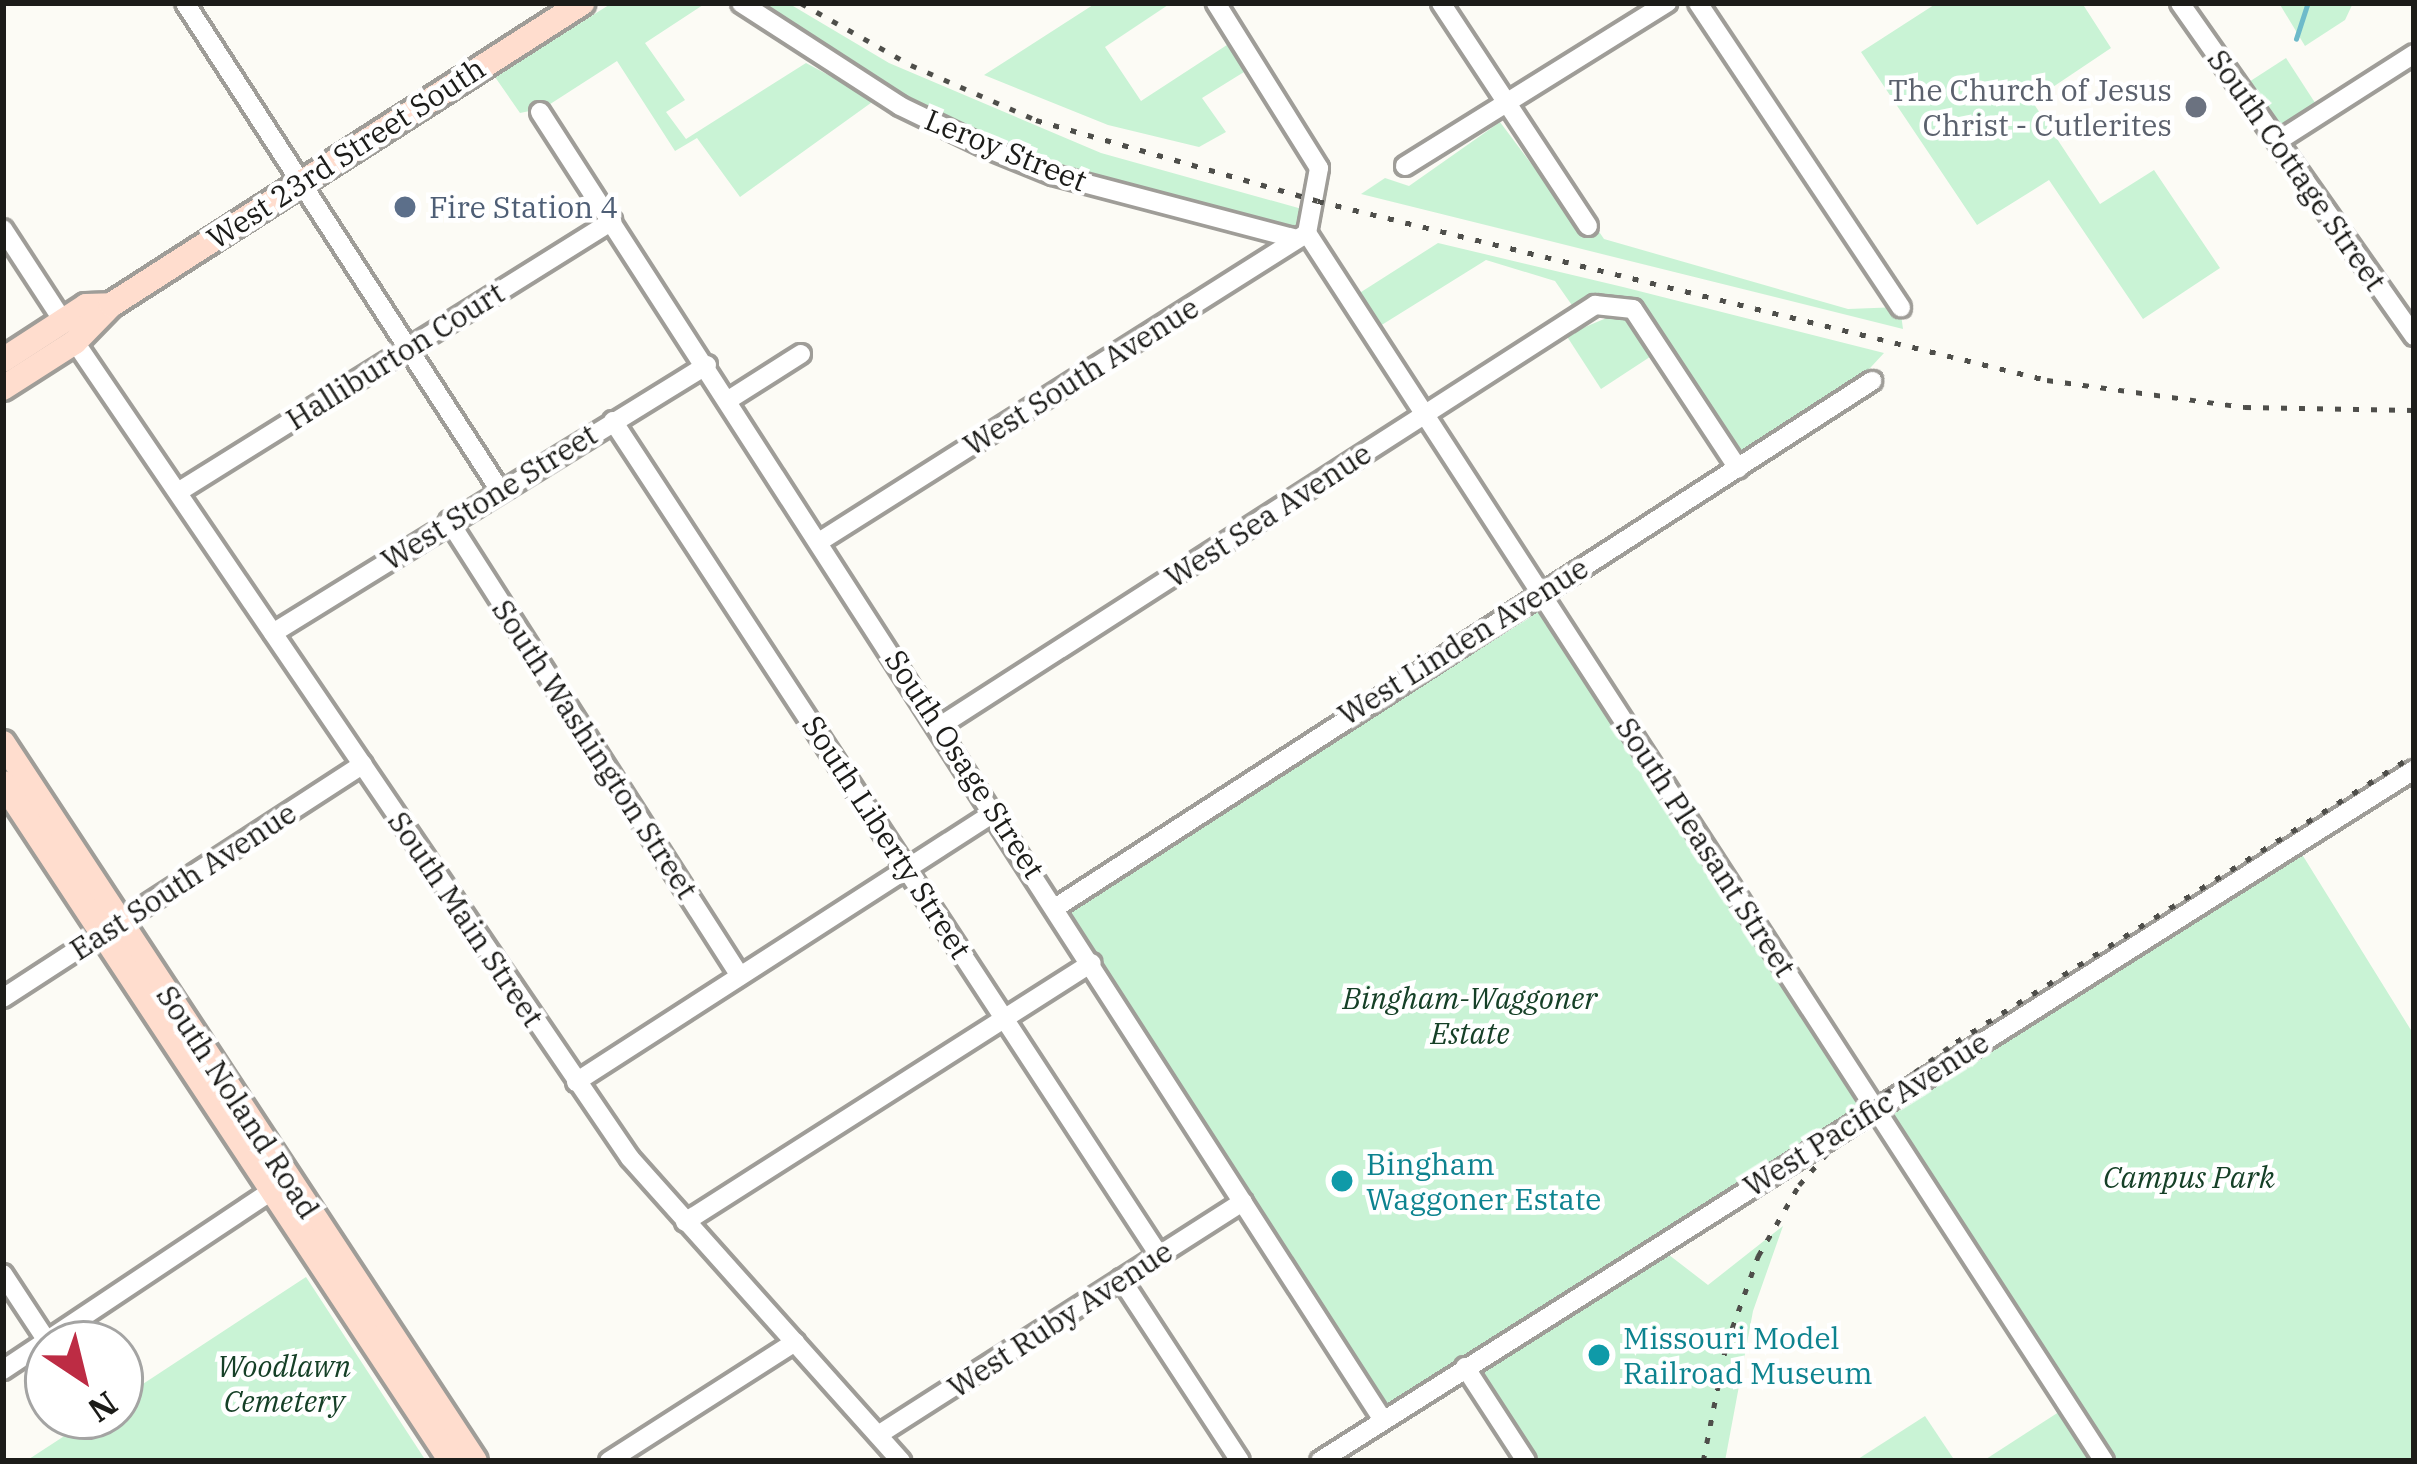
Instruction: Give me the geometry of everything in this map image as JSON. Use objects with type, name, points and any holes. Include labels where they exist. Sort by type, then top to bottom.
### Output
[{"type":"main road","name":"West 23rd Street South","points":[[69,332],[86,306],[111,305],[581,3]]},
{"type":"main road","points":[[3,360],[69,332]]},
{"type":"main road","points":[[3,388],[69,332]]},
{"type":"main road","name":"South Noland Road","points":[[3,743],[111,926],[281,1185],[451,1461]]},
{"type":"main road","name":"South Noland Road","points":[[3,783],[111,926]]},
{"type":"main road","name":"South Noland Road","points":[[281,1185],[475,1461]]},
{"type":"street","points":[[184,3],[411,346],[499,489]]},
{"type":"street","name":"Leroy Street","points":[[741,3],[900,106],[1053,176],[1302,236]]},
{"type":"street","points":[[1216,3],[1301,130],[1319,168],[1319,196],[1302,236]]},
{"type":"street","points":[[1441,3],[1588,226]]},
{"type":"street","points":[[1406,166],[1667,3]]},
{"type":"street","points":[[1698,3],[1901,307]]},
{"type":"street","name":"South Cottage Street","points":[[2180,3],[2414,336]]},
{"type":"street","points":[[2278,141],[2414,54]]},
{"type":"street","name":"South Osage Street","points":[[540,112],[1058,906],[1383,1420]]},
{"type":"street","name":"Halliburton Court","points":[[178,492],[612,221]]},
{"type":"street","name":"South Main Street","points":[[3,229],[575,1082],[685,1222],[901,1461]]},
{"type":"street","name":"South Pleasant Street","points":[[1302,236],[1542,590],[2104,1461]]},
{"type":"street","name":"West South Avenue","points":[[822,540],[1302,236]]},
{"type":"street","name":"West Sea Avenue","points":[[940,726],[1595,305],[1633,309],[1738,468]]},
{"type":"street","points":[[730,399],[801,354]]},
{"type":"street","name":"West Stone Street","points":[[273,633],[499,489],[707,365]]},
{"type":"street","name":"West Linden Avenue","points":[[1058,906],[1872,381]]},
{"type":"street","name":"South Liberty Street","points":[[613,421],[1159,1255]]},
{"type":"street","name":"South Washington Street","points":[[449,521],[740,976]]},
{"type":"street","name":"East South Avenue","points":[[3,998],[363,764]]},
{"type":"street","name":"West Pacific Avenue","points":[[1320,1461],[2414,770]]},
{"type":"street","points":[[575,1082],[994,812]]},
{"type":"street","points":[[685,1222],[1092,963]]},
{"type":"street","points":[[78,1320],[281,1185]]},
{"type":"street","name":"West Ruby Avenue","points":[[878,1435],[1243,1202]]},
{"type":"street","points":[[3,1274],[33,1320]]},
{"type":"street","points":[[1121,1280],[1240,1461]]},
{"type":"street","points":[[609,1461],[795,1342]]},
{"type":"street","points":[[1465,1367],[1526,1461]]},
{"type":"green space","points":[[612,3],[706,3],[645,43],[685,100],[666,112],[686,139],[806,63],[875,100],[740,197],[697,138],[675,151],[617,61],[544,108],[520,113],[495,77]]},
{"type":"green space","points":[[753,3],[788,3],[889,63],[1101,153],[1302,209],[1297,225],[1289,232],[1003,148],[840,61]]},
{"type":"green space","points":[[1096,3],[1171,3],[1105,47],[1141,101],[1230,43],[1244,72],[1202,98],[1226,132],[1199,147],[1108,125],[984,75]]},
{"type":"green space","points":[[1937,3],[2082,3],[2111,48],[2032,101],[2100,204],[2154,170],[2220,268],[2143,319],[2049,180],[1977,225],[1861,52]]},
{"type":"green space","points":[[2279,3],[2353,3],[2345,20],[2305,46]]},
{"type":"green space","points":[[2286,58],[2316,105],[2272,134],[2242,87]]},
{"type":"green space","points":[[1500,122],[1569,214],[1593,223],[1604,239],[1848,309],[1900,307],[1903,329],[1361,194],[1385,178],[1409,186]]},
{"type":"green space","points":[[1438,243],[1884,353],[1859,380],[1738,459],[1639,304],[1576,311],[1555,281],[1486,260],[1380,326],[1358,294]]},
{"type":"green space","points":[[1616,314],[1632,319],[1659,351],[1601,389],[1566,335]]},
{"type":"green space","points":[[1542,591],[1875,1111],[2295,843],[2414,1035],[2414,1461],[2104,1461],[1875,1112],[1660,1248],[1708,1285],[1783,1226],[1753,1311],[1725,1461],[1526,1461],[1466,1369],[1383,1420],[1058,906]]},
{"type":"green space","name":"Woodlawn Cemetery","points":[[306,1277],[426,1461],[26,1461],[58,1440],[144,1440],[144,1383]]},
{"type":"green space","points":[[2062,1410],[2095,1461],[1983,1461]]},
{"type":"green space","points":[[1925,1416],[1955,1461],[1855,1461]]},
{"type":"waterway","points":[[2296,39],[2308,3]]},
{"type":"railway","points":[[801,3],[911,65],[1036,120],[1318,201],[2047,380],[2245,407],[2414,410]]},
{"type":"railway","points":[[1703,1461],[1726,1345],[1758,1256],[1799,1185],[1871,1104],[1956,1042],[2414,755]]},
{"type":"place","name":"The Church of Jesus Christ - Cutlerites","points":[[2196,107]]},
{"type":"place","name":"Fire Station 4","points":[[405,207]]},
{"type":"place","name":"Bingham Waggoner Estate","points":[[1342,1181]]},
{"type":"place","name":"Missouri Model Railroad Museum","points":[[1599,1355]]},
{"type":"park label","name":"Bingham-Waggoner Estate","points":[[1470,1015]]},
{"type":"park label","name":"Campus Park","points":[[2189,1177]]}]
